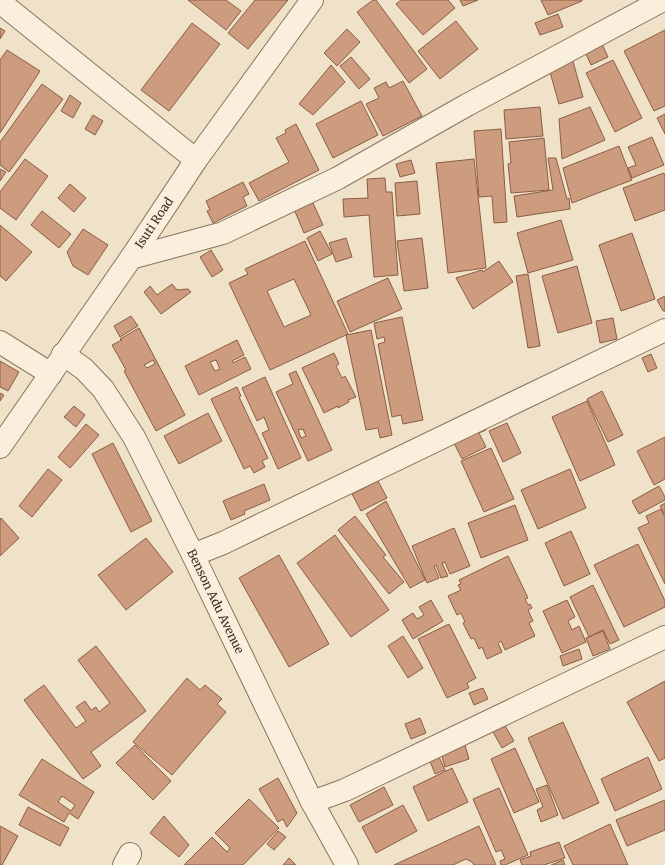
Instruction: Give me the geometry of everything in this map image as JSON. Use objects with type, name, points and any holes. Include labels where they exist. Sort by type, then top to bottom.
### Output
[{"type":"street","name":"Isuti Road","points":[[0,447],[51,374],[63,354],[131,258],[196,160],[312,0]]},
{"type":"street","points":[[131,258],[223,233],[331,181],[467,105],[663,0]]},
{"type":"street","points":[[0,2],[196,160]]},
{"type":"street","points":[[193,555],[223,543],[665,330]]},
{"type":"street","points":[[0,342],[51,374]]},
{"type":"street","name":"Benson Adu Avenue","points":[[63,354],[84,369],[103,388],[134,437],[193,555],[312,802],[346,865]]},
{"type":"street","points":[[312,802],[345,790],[665,637]]},
{"type":"building","points":[[188,0],[226,0],[241,11],[226,30]]},
{"type":"building","points":[[255,0],[288,0],[248,49],[228,33]]},
{"type":"building","points":[[373,0],[376,0],[427,69],[409,83],[357,12]]},
{"type":"building","points":[[401,0],[448,0],[455,8],[423,35],[396,4]]},
{"type":"building","points":[[460,0],[478,0],[463,6]]},
{"type":"building","points":[[541,0],[582,0],[582,1],[548,15]]},
{"type":"building","points":[[558,14],[563,27],[540,35],[535,23]]},
{"type":"building","points":[[456,21],[478,49],[440,79],[418,51]]},
{"type":"building","points":[[192,23],[220,44],[169,111],[141,90]]},
{"type":"building","points":[[0,28],[5,31],[0,39]]},
{"type":"building","points":[[347,29],[360,42],[337,66],[324,53]]},
{"type":"building","points":[[665,30],[665,106],[654,111],[624,51]]},
{"type":"building","points":[[598,35],[608,57],[591,65],[581,43]]},
{"type":"building","points":[[7,50],[40,71],[0,133],[0,60]]},
{"type":"building","points":[[351,57],[370,79],[359,89],[340,66]]},
{"type":"building","points":[[572,58],[583,97],[559,104],[548,65]]},
{"type":"building","points":[[613,60],[642,118],[615,132],[586,73]]},
{"type":"building","points":[[331,65],[345,82],[313,115],[299,104]]},
{"type":"building","points":[[403,81],[422,116],[383,136],[366,104],[379,98],[374,88],[386,82],[389,88]]},
{"type":"building","points":[[42,84],[63,99],[9,172],[0,165],[0,142]]},
{"type":"building","points":[[70,95],[81,103],[73,118],[61,111]]},
{"type":"building","points":[[361,101],[378,135],[333,158],[316,124]]},
{"type":"building","points":[[540,107],[543,136],[506,139],[504,110]]},
{"type":"building","points":[[590,107],[605,140],[562,159],[559,119]]},
{"type":"building","points":[[665,114],[665,134],[657,118]]},
{"type":"building","points":[[93,115],[103,121],[95,135],[85,129]]},
{"type":"building","points":[[296,124],[319,170],[259,201],[249,183],[289,162],[276,138],[286,133],[285,130]]},
{"type":"building","points":[[501,129],[507,222],[494,223],[492,196],[479,197],[474,131]]},
{"type":"building","points":[[652,137],[664,165],[632,178],[628,168],[636,165],[628,147]]},
{"type":"building","points":[[544,138],[549,190],[511,193],[508,164],[511,163],[509,142]]},
{"type":"building","points":[[619,146],[632,180],[572,203],[563,168]]},
{"type":"building","points":[[548,158],[556,158],[567,199],[569,198],[570,209],[517,217],[514,196],[553,190]]},
{"type":"building","points":[[25,159],[48,176],[16,220],[0,208],[0,192]]},
{"type":"building","points":[[474,159],[486,268],[448,273],[436,163]]},
{"type":"building","points":[[411,160],[415,173],[400,177],[396,164]]},
{"type":"building","points":[[0,169],[6,172],[0,181]]},
{"type":"building","points":[[664,173],[665,210],[635,221],[623,188]]},
{"type":"building","points":[[385,178],[386,192],[392,192],[398,275],[374,277],[369,215],[344,217],[343,199],[368,198],[367,179]]},
{"type":"building","points":[[417,181],[420,214],[397,216],[395,183]]},
{"type":"building","points":[[243,182],[249,194],[243,197],[247,206],[213,223],[207,211],[210,210],[206,201]]},
{"type":"building","points":[[70,184],[86,198],[74,212],[58,198]]},
{"type":"building","points":[[312,201],[323,225],[304,233],[294,209]]},
{"type":"building","points":[[42,211],[71,234],[59,248],[31,225]]},
{"type":"building","points":[[561,220],[573,260],[528,273],[517,233]]},
{"type":"building","points":[[0,225],[32,252],[6,281],[0,276]]},
{"type":"building","points":[[83,229],[108,245],[88,275],[73,266],[67,252]]},
{"type":"building","points":[[320,231],[332,254],[318,261],[307,238]]},
{"type":"building","points":[[632,233],[655,299],[621,311],[599,245]]},
{"type":"building","points":[[346,238],[352,257],[336,262],[329,243]]},
{"type":"building","points":[[422,238],[428,288],[404,291],[397,241]]},
{"type":"building","points":[[305,241],[348,334],[270,370],[229,283],[248,274],[245,269]],"holes":[[[294,279],[311,315],[284,327],[267,291]]]},
{"type":"building","points":[[211,250],[223,270],[212,277],[200,257]]},
{"type":"building","points":[[499,261],[513,282],[473,309],[456,278],[482,270],[483,272]]},
{"type":"building","points":[[577,266],[592,323],[558,333],[542,276]]},
{"type":"building","points":[[528,274],[540,346],[528,348],[516,276]]},
{"type":"building","points":[[388,278],[402,309],[350,332],[337,301]]},
{"type":"building","points":[[172,284],[177,290],[188,289],[191,292],[161,314],[144,292],[150,286],[157,295]]},
{"type":"building","points":[[665,296],[665,311],[663,311],[657,300]]},
{"type":"building","points":[[131,316],[138,326],[120,337],[114,326]]},
{"type":"building","points":[[402,317],[423,420],[403,424],[401,415],[392,417],[378,344],[385,342],[384,337],[377,339],[374,323]]},
{"type":"building","points":[[613,318],[617,339],[600,343],[596,321]]},
{"type":"building","points":[[139,328],[185,415],[156,431],[112,345],[122,340],[120,339]],"holes":[[[153,360],[155,364],[147,368],[144,365]]]},
{"type":"building","points":[[371,330],[392,435],[380,438],[378,428],[366,430],[346,335]]},
{"type":"building","points":[[237,340],[244,355],[232,361],[233,363],[245,357],[251,369],[199,395],[185,366]],"holes":[[[216,360],[220,369],[215,371],[210,362]]]},
{"type":"building","points":[[334,353],[339,364],[336,366],[342,378],[345,376],[356,397],[348,400],[349,402],[338,408],[338,406],[324,413],[302,368]]},
{"type":"building","points":[[651,354],[657,368],[648,372],[642,358]]},
{"type":"building","points":[[0,361],[19,372],[8,391],[0,387]]},
{"type":"building","points":[[296,371],[332,450],[308,461],[276,392],[293,384],[289,374]],"holes":[[[303,429],[306,436],[301,438],[298,430]]]},
{"type":"building","points":[[265,377],[301,458],[278,469],[262,433],[269,430],[264,417],[257,421],[242,388]]},
{"type":"building","points":[[237,387],[241,396],[239,397],[268,458],[262,461],[265,467],[254,473],[250,466],[244,469],[211,399]]},
{"type":"building","points":[[602,391],[623,435],[608,442],[587,399]]},
{"type":"building","points":[[0,393],[4,395],[0,401]]},
{"type":"building","points":[[587,401],[615,465],[580,481],[552,417]]},
{"type":"building","points":[[74,406],[85,415],[76,427],[64,417]]},
{"type":"building","points":[[208,413],[222,441],[179,464],[164,436]]},
{"type":"building","points":[[483,423],[486,430],[479,433],[486,447],[462,459],[452,439]]},
{"type":"building","points":[[507,423],[521,453],[503,462],[489,431]]},
{"type":"building","points":[[86,424],[99,435],[70,468],[58,457]]},
{"type":"building","points":[[665,437],[665,479],[654,485],[637,451]]},
{"type":"building","points":[[113,443],[152,521],[131,532],[92,454]]},
{"type":"building","points":[[491,448],[514,499],[484,512],[461,461]]},
{"type":"building","points":[[48,469],[62,480],[32,517],[19,506]]},
{"type":"building","points":[[570,469],[586,508],[538,529],[521,490]]},
{"type":"building","points":[[378,481],[387,498],[361,511],[352,494]]},
{"type":"building","points":[[264,484],[270,500],[244,511],[245,514],[231,520],[223,501]]},
{"type":"building","points":[[659,486],[665,500],[639,514],[632,501]]},
{"type":"building","points":[[386,501],[425,580],[410,588],[366,514]]},
{"type":"building","points":[[665,503],[665,515],[660,506]]},
{"type":"building","points":[[515,505],[528,540],[481,558],[468,523]]},
{"type":"building","points":[[661,509],[665,518],[665,584],[638,528],[649,523],[646,516]]},
{"type":"building","points":[[355,516],[386,555],[383,557],[404,582],[389,594],[338,530]]},
{"type":"building","points":[[1,518],[19,538],[0,556],[0,519]]},
{"type":"building","points":[[454,528],[470,566],[450,574],[445,562],[442,563],[448,576],[441,578],[436,565],[434,566],[439,578],[427,583],[412,546]]},
{"type":"building","points":[[571,531],[590,574],[564,586],[545,543]]},
{"type":"building","points":[[335,535],[389,610],[351,637],[297,563]]},
{"type":"building","points":[[146,538],[173,572],[126,610],[98,575]]},
{"type":"building","points":[[638,544],[665,601],[665,607],[624,627],[594,565]]},
{"type":"building","points":[[279,555],[329,644],[289,667],[239,578]]},
{"type":"building","points":[[508,556],[528,598],[525,599],[528,605],[530,604],[532,608],[528,610],[533,621],[529,623],[535,636],[505,650],[501,641],[498,643],[502,652],[487,659],[482,647],[479,649],[474,638],[471,639],[463,623],[465,622],[461,613],[457,615],[448,596],[461,590],[458,585],[461,584],[459,580]]},
{"type":"building","points":[[593,585],[619,640],[610,644],[603,630],[589,637],[570,597]]},
{"type":"building","points":[[431,600],[443,621],[413,639],[402,620],[413,613],[417,619],[424,615],[419,607]]},
{"type":"building","points":[[567,600],[575,617],[568,621],[572,630],[579,626],[586,642],[562,653],[543,611]]},
{"type":"building","points":[[449,624],[476,678],[467,683],[469,688],[447,698],[418,639]]},
{"type":"building","points":[[603,631],[610,649],[593,656],[586,638]]},
{"type":"building","points":[[403,636],[423,668],[408,678],[388,646]]},
{"type":"building","points":[[96,646],[146,711],[91,752],[101,766],[83,779],[24,700],[44,685],[76,728],[86,721],[76,707],[85,701],[91,710],[96,707],[99,712],[110,703],[78,660]]},
{"type":"building","points":[[579,649],[582,659],[563,666],[560,656]]},
{"type":"building","points":[[187,678],[200,690],[205,685],[222,699],[217,704],[226,712],[172,775],[133,742]]},
{"type":"building","points":[[665,681],[665,758],[659,761],[627,702]]},
{"type":"building","points":[[483,688],[488,699],[474,705],[469,693]]},
{"type":"building","points":[[420,718],[426,733],[411,739],[405,724]]},
{"type":"building","points":[[563,722],[599,803],[563,819],[528,738]]},
{"type":"building","points":[[504,724],[514,741],[502,748],[492,730]]},
{"type":"building","points":[[135,745],[171,781],[153,800],[116,763]]},
{"type":"building","points":[[465,745],[469,759],[445,767],[441,753]]},
{"type":"building","points":[[515,748],[539,802],[514,813],[491,759]]},
{"type":"building","points":[[439,757],[445,770],[435,774],[430,761]]},
{"type":"building","points":[[648,757],[662,789],[615,811],[601,779]]},
{"type":"building","points":[[42,759],[94,792],[78,819],[69,813],[64,822],[19,795]],"holes":[[[62,796],[75,805],[71,811],[58,802]]]},
{"type":"building","points":[[452,768],[468,802],[428,821],[413,787]]},
{"type":"building","points":[[278,778],[297,813],[287,827],[283,819],[278,822],[259,789]]},
{"type":"building","points":[[547,785],[558,815],[541,822],[537,810],[543,807],[536,789]]},
{"type":"building","points":[[384,787],[393,805],[359,822],[350,805]]},
{"type":"building","points":[[499,788],[528,855],[505,865],[501,865],[500,861],[505,859],[501,850],[496,852],[473,799]]},
{"type":"building","points":[[249,799],[279,828],[243,865],[184,865],[212,837],[227,852],[230,848],[215,833]]},
{"type":"building","points":[[665,800],[665,830],[627,846],[616,820]]},
{"type":"building","points":[[403,805],[417,831],[376,853],[362,827]]},
{"type":"building","points":[[28,807],[69,828],[60,846],[19,825]]},
{"type":"building","points":[[164,816],[189,845],[179,857],[150,833]]},
{"type":"building","points":[[610,824],[628,865],[573,865],[564,846]]},
{"type":"building","points":[[0,826],[18,836],[2,865],[0,865]]},
{"type":"building","points":[[479,826],[496,865],[474,865],[466,859],[453,865],[394,865]]},
{"type":"building","points":[[278,831],[286,837],[274,850],[267,844]]},
{"type":"building","points":[[559,842],[565,858],[544,865],[522,865],[520,860],[531,856],[530,852]]},
{"type":"building","points":[[289,858],[296,865],[283,865]]},
{"type":"building","points":[[563,860],[565,865],[551,865]]}]
